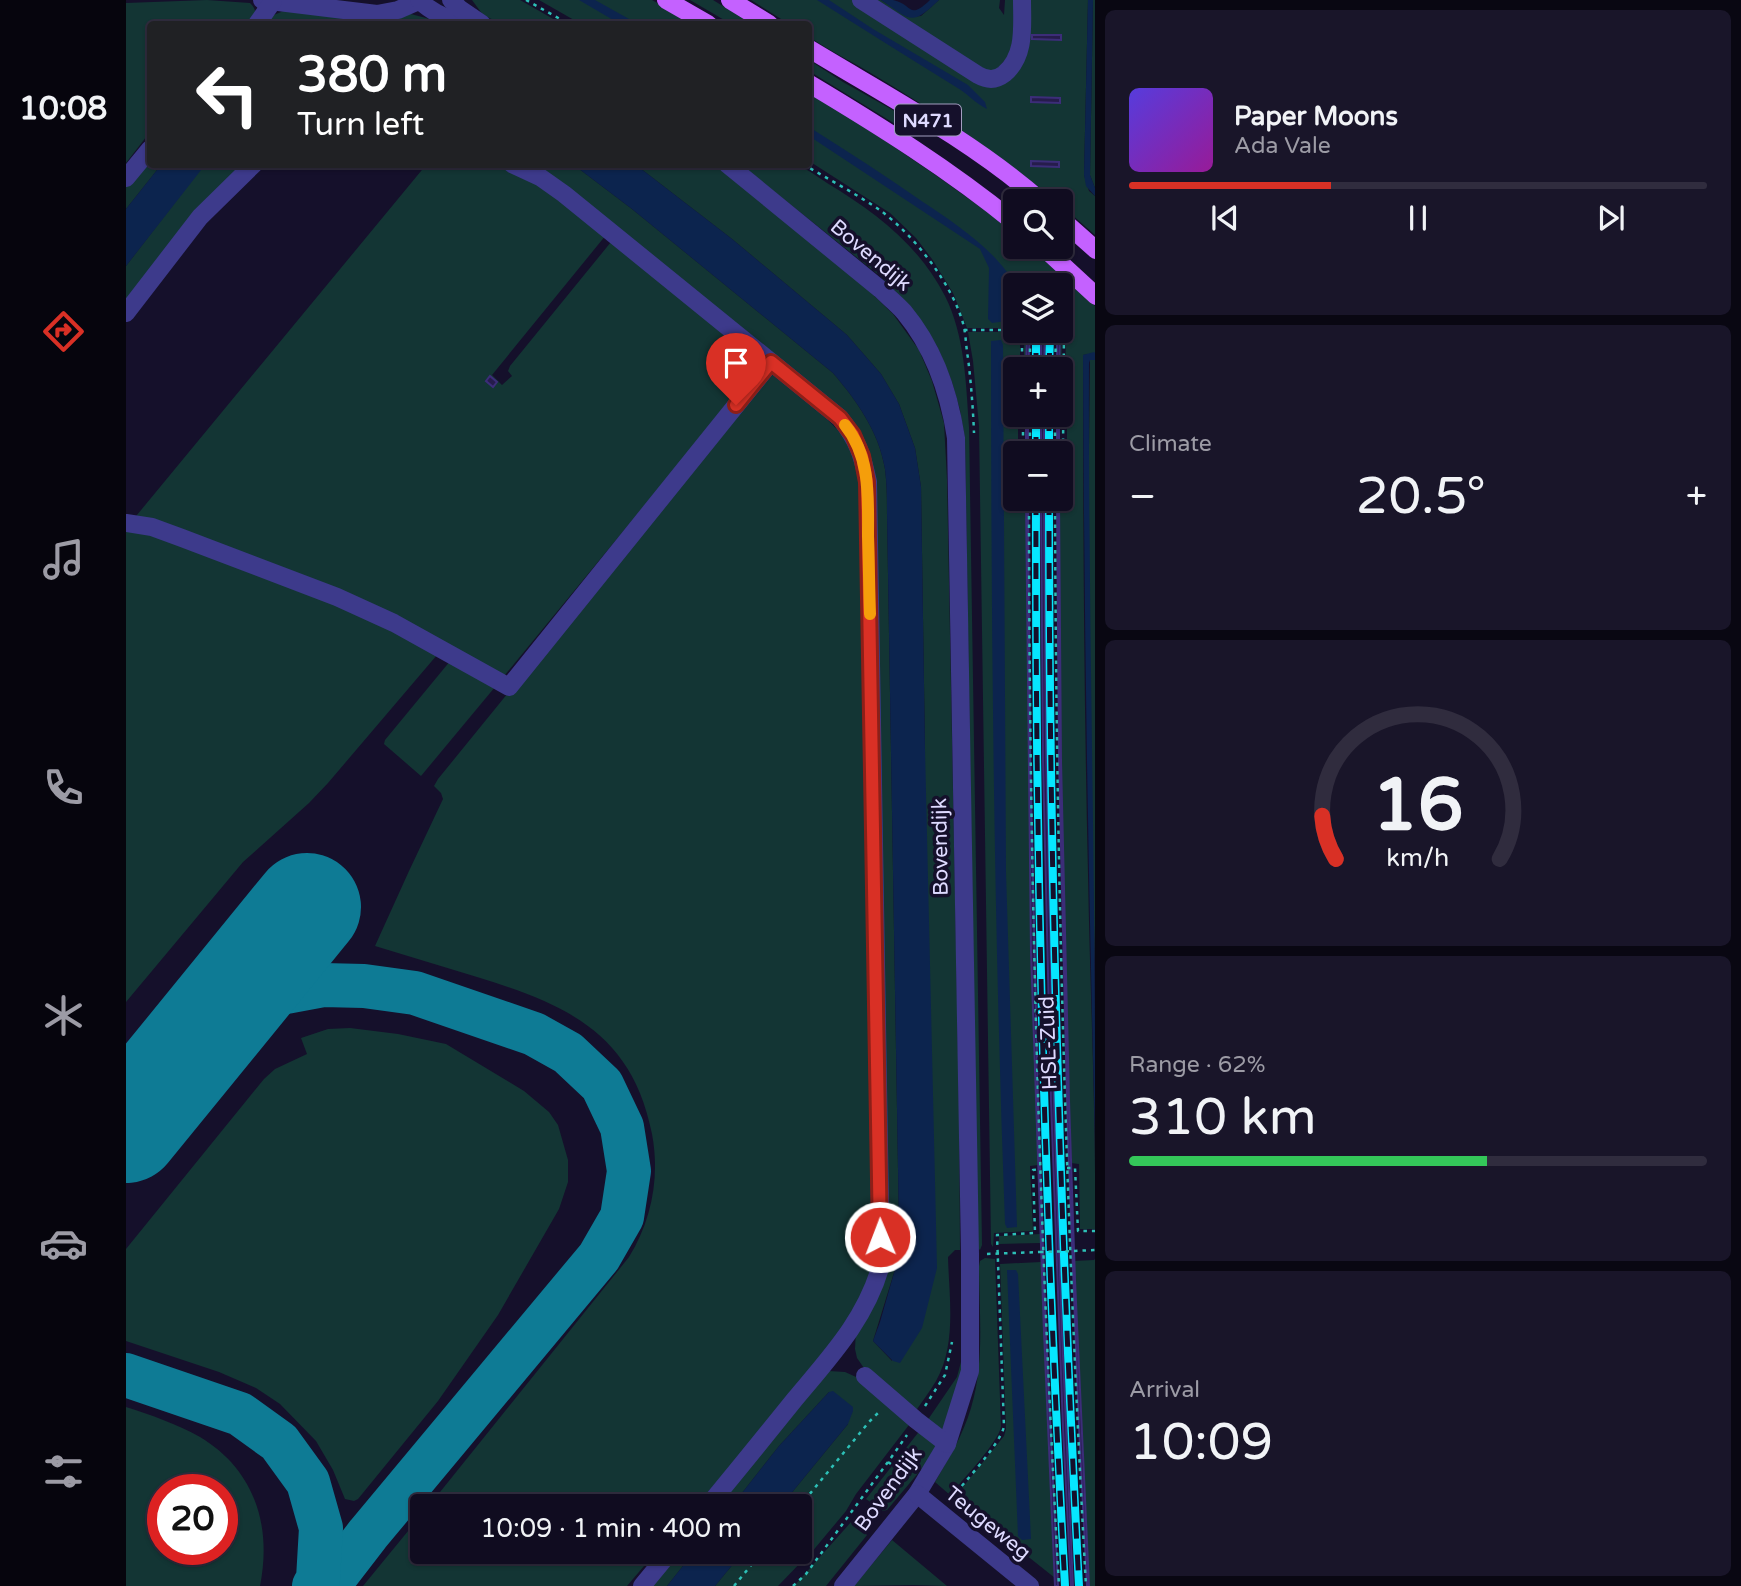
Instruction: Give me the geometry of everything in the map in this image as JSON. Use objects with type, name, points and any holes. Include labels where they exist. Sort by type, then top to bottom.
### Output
[{"type":"main road","points":[[666,0],[703,21]]},
{"type":"main road","points":[[730,0],[764,21]]},
{"type":"main road","name":"N471","points":[[812,50],[948,132],[1026,189]]},
{"type":"main road","name":"N471","points":[[812,85],[883,128],[964,182],[1003,213]]},
{"type":"main road","points":[[1073,230],[1095,250]]},
{"type":"main road","points":[[1056,259],[1095,296]]},
{"type":"street","points":[[258,21],[268,1],[377,14],[398,10],[420,0],[451,21]]},
{"type":"street","points":[[451,0],[478,21]]},
{"type":"street","points":[[861,0],[978,75],[991,80],[1001,77],[1018,57],[1022,39],[1023,0]]},
{"type":"street","points":[[126,178],[147,153]]},
{"type":"street","points":[[126,313],[200,217],[250,168]]},
{"type":"street","points":[[521,168],[540,177],[564,194],[840,418],[853,435],[862,456],[867,482],[881,1265],[875,1287],[863,1312],[836,1350],[718,1494]]},
{"type":"street","name":"Bovendijk","points":[[732,168],[880,289],[904,312],[926,344],[942,378],[956,438],[970,1227],[970,1371],[947,1444],[917,1494],[843,1586]]},
{"type":"street","points":[[126,523],[152,527],[337,597],[394,623],[509,687],[771,362]]},
{"type":"street","points":[[865,1376],[947,1444]]},
{"type":"street","name":"Teugeweg","points":[[917,1494],[1008,1579],[1030,1586]]},
{"type":"street","points":[[642,1586],[660,1564]]},
{"type":"path","points":[[526,0],[564,21]]},
{"type":"path","points":[[964,330],[1003,330]]},
{"type":"path","points":[[1063,441],[1064,343]]},
{"type":"path","name":"HSL-Zuid","points":[[1030,511],[1034,924],[1041,1169],[1059,1586]]},
{"type":"path","name":"HSL-Zuid","points":[[1055,511],[1067,1168],[1086,1586]]},
{"type":"path","points":[[1067,1168],[1075,1168],[1077,1231],[1095,1231]]},
{"type":"path","points":[[939,1513],[1002,1435],[1004,1427],[996,1235],[1035,1233],[1033,1170],[1041,1169]]},
{"type":"path","points":[[987,1254],[1095,1250]]},
{"type":"path","points":[[810,1494],[869,1422],[893,1399]]},
{"type":"path","points":[[888,1462],[911,1478],[917,1494]]},
{"type":"path","points":[[734,1586],[752,1564]]},
{"type":"green space","points":[[207,0],[250,3],[255,16],[253,21],[147,21],[147,136],[126,163],[126,3]]},
{"type":"green space","points":[[472,0],[520,0],[557,21],[496,21],[483,15]]},
{"type":"green space","points":[[539,0],[652,0],[689,21],[576,21]]},
{"type":"green space","points":[[690,0],[713,0],[747,21],[726,21]]},
{"type":"green space","points":[[751,0],[853,0],[983,84],[1012,75],[1027,0],[1088,0],[1084,175],[1089,191],[1095,196],[1095,235],[1073,216],[1073,189],[1041,189],[968,135],[898,89],[812,39],[812,21],[784,21]]},
{"type":"green space","points":[[869,0],[881,0],[908,17],[921,16],[939,0],[1000,0],[999,8],[1004,15],[1005,0],[1018,0],[1014,50],[996,70],[982,70]]},
{"type":"green space","points":[[1095,0],[1095,188],[1090,175]]},
{"type":"green space","points":[[292,9],[407,13],[438,21],[266,21]]},
{"type":"green space","points":[[812,62],[921,126],[921,134],[913,135],[812,73]]},
{"type":"green space","points":[[812,94],[913,160],[1003,224],[1003,259],[1044,259],[1059,273],[1003,273],[1003,328],[967,328],[953,293],[916,238],[890,213],[812,163]]},
{"type":"green space","points":[[147,160],[147,168],[159,168],[126,209],[126,187]]},
{"type":"green space","points":[[202,168],[241,168],[126,303],[126,266]]},
{"type":"green space","points":[[424,168],[507,168],[525,175],[606,235],[492,375],[502,385],[512,376],[508,371],[510,366],[613,241],[760,365],[504,676],[471,657],[132,521]]},
{"type":"green space","points":[[526,168],[578,168],[632,209],[833,373],[866,418],[882,455],[887,497],[899,1227],[896,1266],[873,1341],[892,1361],[925,749],[921,487],[915,448],[899,404],[881,374],[847,335],[732,239],[640,168],[719,168],[861,283],[893,314],[919,350],[932,381],[944,423],[947,479],[960,1250],[955,1250],[948,1257],[950,1320],[943,1367],[915,1412],[866,1371],[857,1358],[855,1349],[856,1329],[873,1304],[864,443]]},
{"type":"green space","points":[[745,168],[803,168],[879,218],[909,245],[934,278],[952,311],[961,343],[969,427],[980,1250],[965,439],[952,382],[937,346],[908,304],[880,276]]},
{"type":"green space","points":[[1073,286],[1095,306],[1095,353],[1083,355],[1086,744],[1095,1229],[1080,1229],[1079,1164],[1071,1163],[1061,761],[1059,538],[1060,511],[1073,511],[1073,441],[1067,441],[1067,427],[1073,427],[1073,357],[1066,357],[1066,343],[1073,343]]},
{"type":"green space","points":[[968,332],[1003,332],[1003,343],[1020,343],[1020,357],[1003,357],[1003,427],[1018,427],[1018,441],[1003,441],[1003,511],[1026,511],[1031,952],[1038,1165],[1030,1166],[1033,1231],[994,1233],[993,1247],[979,426]]},
{"type":"green space","points":[[1024,343],[1027,343],[1026,357],[1024,357]]},
{"type":"green space","points":[[1090,360],[1095,360],[1095,964],[1088,534]]},
{"type":"green space","points":[[769,372],[819,412],[842,435],[857,460],[864,503],[874,1258],[859,1310],[706,1494],[438,1494],[629,1257],[648,1213],[655,1166],[652,1134],[642,1099],[629,1071],[612,1047],[591,1028],[540,999],[375,946],[443,799],[434,786]]},
{"type":"green space","points":[[126,530],[151,531],[345,606],[437,655],[328,783],[243,862],[126,1002]]},
{"type":"green space","points":[[451,660],[495,687],[421,776],[384,744],[385,740]]},
{"type":"green space","points":[[350,1028],[446,1044],[524,1091],[549,1112],[558,1125],[568,1160],[568,1182],[559,1209],[498,1315],[438,1401],[354,1501],[345,1499],[333,1470],[316,1441],[280,1404],[256,1388],[219,1372],[126,1341],[126,1249],[264,1079],[275,1069],[307,1054],[301,1038],[328,1029]]},
{"type":"green space","points":[[1040,1234],[1040,1243],[999,1244],[999,1236]]},
{"type":"green space","points":[[985,1258],[995,1259],[1001,1427],[987,1452],[950,1495],[935,1482],[964,1428],[975,1391],[980,1337],[979,1266],[980,1261]]},
{"type":"green space","points":[[1095,1259],[1095,1586],[1089,1586],[1074,1261]]},
{"type":"green space","points":[[1041,1262],[1055,1578],[954,1498],[1004,1436],[1006,1429],[1000,1264]]},
{"type":"green space","points":[[962,1358],[965,1370],[943,1437],[927,1421],[957,1377]]},
{"type":"green space","points":[[829,1371],[845,1372],[865,1381],[912,1421],[846,1511],[812,1552],[812,1494],[791,1494],[848,1424],[829,1392],[779,1446],[741,1494],[724,1494]]},
{"type":"green space","points":[[126,1407],[200,1437],[219,1450],[234,1466],[255,1501],[261,1521],[263,1564],[260,1586],[126,1586]]},
{"type":"green space","points":[[921,1429],[939,1445],[887,1510],[883,1511],[866,1499]]},
{"type":"green space","points":[[852,1521],[861,1526],[867,1535],[826,1586],[794,1586]]},
{"type":"green space","points":[[410,1529],[410,1564],[646,1564],[627,1586],[363,1586]]},
{"type":"green space","points":[[892,1540],[947,1586],[854,1586]]},
{"type":"green space","points":[[666,1564],[684,1564],[667,1586],[649,1586]]},
{"type":"green space","points":[[733,1564],[799,1564],[778,1586],[715,1586]]},
{"type":"water","points":[[579,0],[595,0],[633,21],[615,21]]},
{"type":"water","points":[[817,0],[829,0],[968,85],[985,102],[987,109],[960,89]]},
{"type":"water","points":[[881,0],[893,0],[914,10],[930,0],[939,0],[922,14],[911,18]]},
{"type":"water","points":[[1088,0],[1093,0],[1090,175],[1095,196],[1086,186],[1084,175]]},
{"type":"water","points":[[812,129],[946,217],[989,252],[1007,272],[1003,273],[1003,321],[992,323],[988,319],[989,268],[980,249],[812,138]]},
{"type":"water","points":[[159,168],[203,168],[126,266],[126,209]]},
{"type":"water","points":[[578,168],[640,168],[732,239],[847,335],[881,374],[899,404],[915,448],[921,487],[937,1268],[922,1328],[900,1363],[893,1361],[873,1341],[896,1266],[899,1227],[887,497],[882,455],[866,418],[833,373]]},
{"type":"water","points":[[1001,340],[1003,345],[1006,872],[1017,1227],[1007,1228],[998,1003],[994,782],[991,341]]},
{"type":"water","points":[[1094,352],[1095,360],[1090,360],[1089,363],[1089,459],[1095,1134],[1083,355]]},
{"type":"water","points":[[1007,1270],[1016,1270],[1018,1274],[1031,1539],[1022,1540],[1018,1536]]},
{"type":"water","points":[[833,1391],[853,1407],[853,1411],[848,1424],[791,1494],[741,1494],[779,1446],[829,1392]]},
{"type":"water","points":[[684,1564],[733,1564],[715,1586],[667,1586]]},
{"type":"building","points":[[1032,35],[1061,35],[1061,40],[1032,39]]},
{"type":"building","points":[[1031,97],[1060,98],[1060,103],[1031,102]]},
{"type":"building","points":[[1031,161],[1059,162],[1059,167],[1031,166]]},
{"type":"building","points":[[1027,343],[1030,343],[1029,357],[1026,357]]},
{"type":"building","points":[[1041,343],[1045,343],[1044,357],[1041,357]]},
{"type":"building","points":[[1057,343],[1060,343],[1059,357],[1057,357]]},
{"type":"building","points":[[490,376],[497,382],[493,387],[486,381]]},
{"type":"building","points":[[1041,427],[1044,427],[1044,441],[1041,441]]},
{"type":"building","points":[[1026,511],[1038,1101],[1058,1586],[1055,1586],[1044,1333],[1031,952]]},
{"type":"building","points":[[1041,511],[1044,511],[1054,1101],[1073,1586],[1063,1428],[1051,1101],[1043,761]]},
{"type":"building","points":[[1057,511],[1069,1100],[1089,1586],[1079,1427],[1068,1139],[1059,761]]},
{"type":"taxiway","points":[[179,1065],[239,1014],[280,993],[323,985],[364,986],[415,993],[534,1034],[568,1053],[602,1085],[622,1127],[629,1171],[622,1217],[599,1257],[368,1534],[328,1586]]},
{"type":"taxiway","points":[[126,1375],[240,1414],[279,1442],[308,1482],[321,1528],[318,1579],[314,1586]]},
{"type":"runway","points":[[126,1129],[307,907]]},
{"type":"railway","points":[[1036,343],[1036,357]]},
{"type":"railway","points":[[1049,357],[1050,343]]},
{"type":"railway","points":[[1036,427],[1036,441]]},
{"type":"railway","points":[[1049,427],[1049,441]]},
{"type":"railway","points":[[1036,511],[1037,771],[1043,1042],[1065,1586]]},
{"type":"railway","points":[[1049,511],[1057,1042],[1079,1586]]},
{"type":"slow traffic","points":[[845,425],[853,435],[862,456],[867,482],[870,614]]},
{"type":"route","points":[[736,405],[771,362],[840,418],[853,435],[862,456],[867,482],[880,1237]]}]
